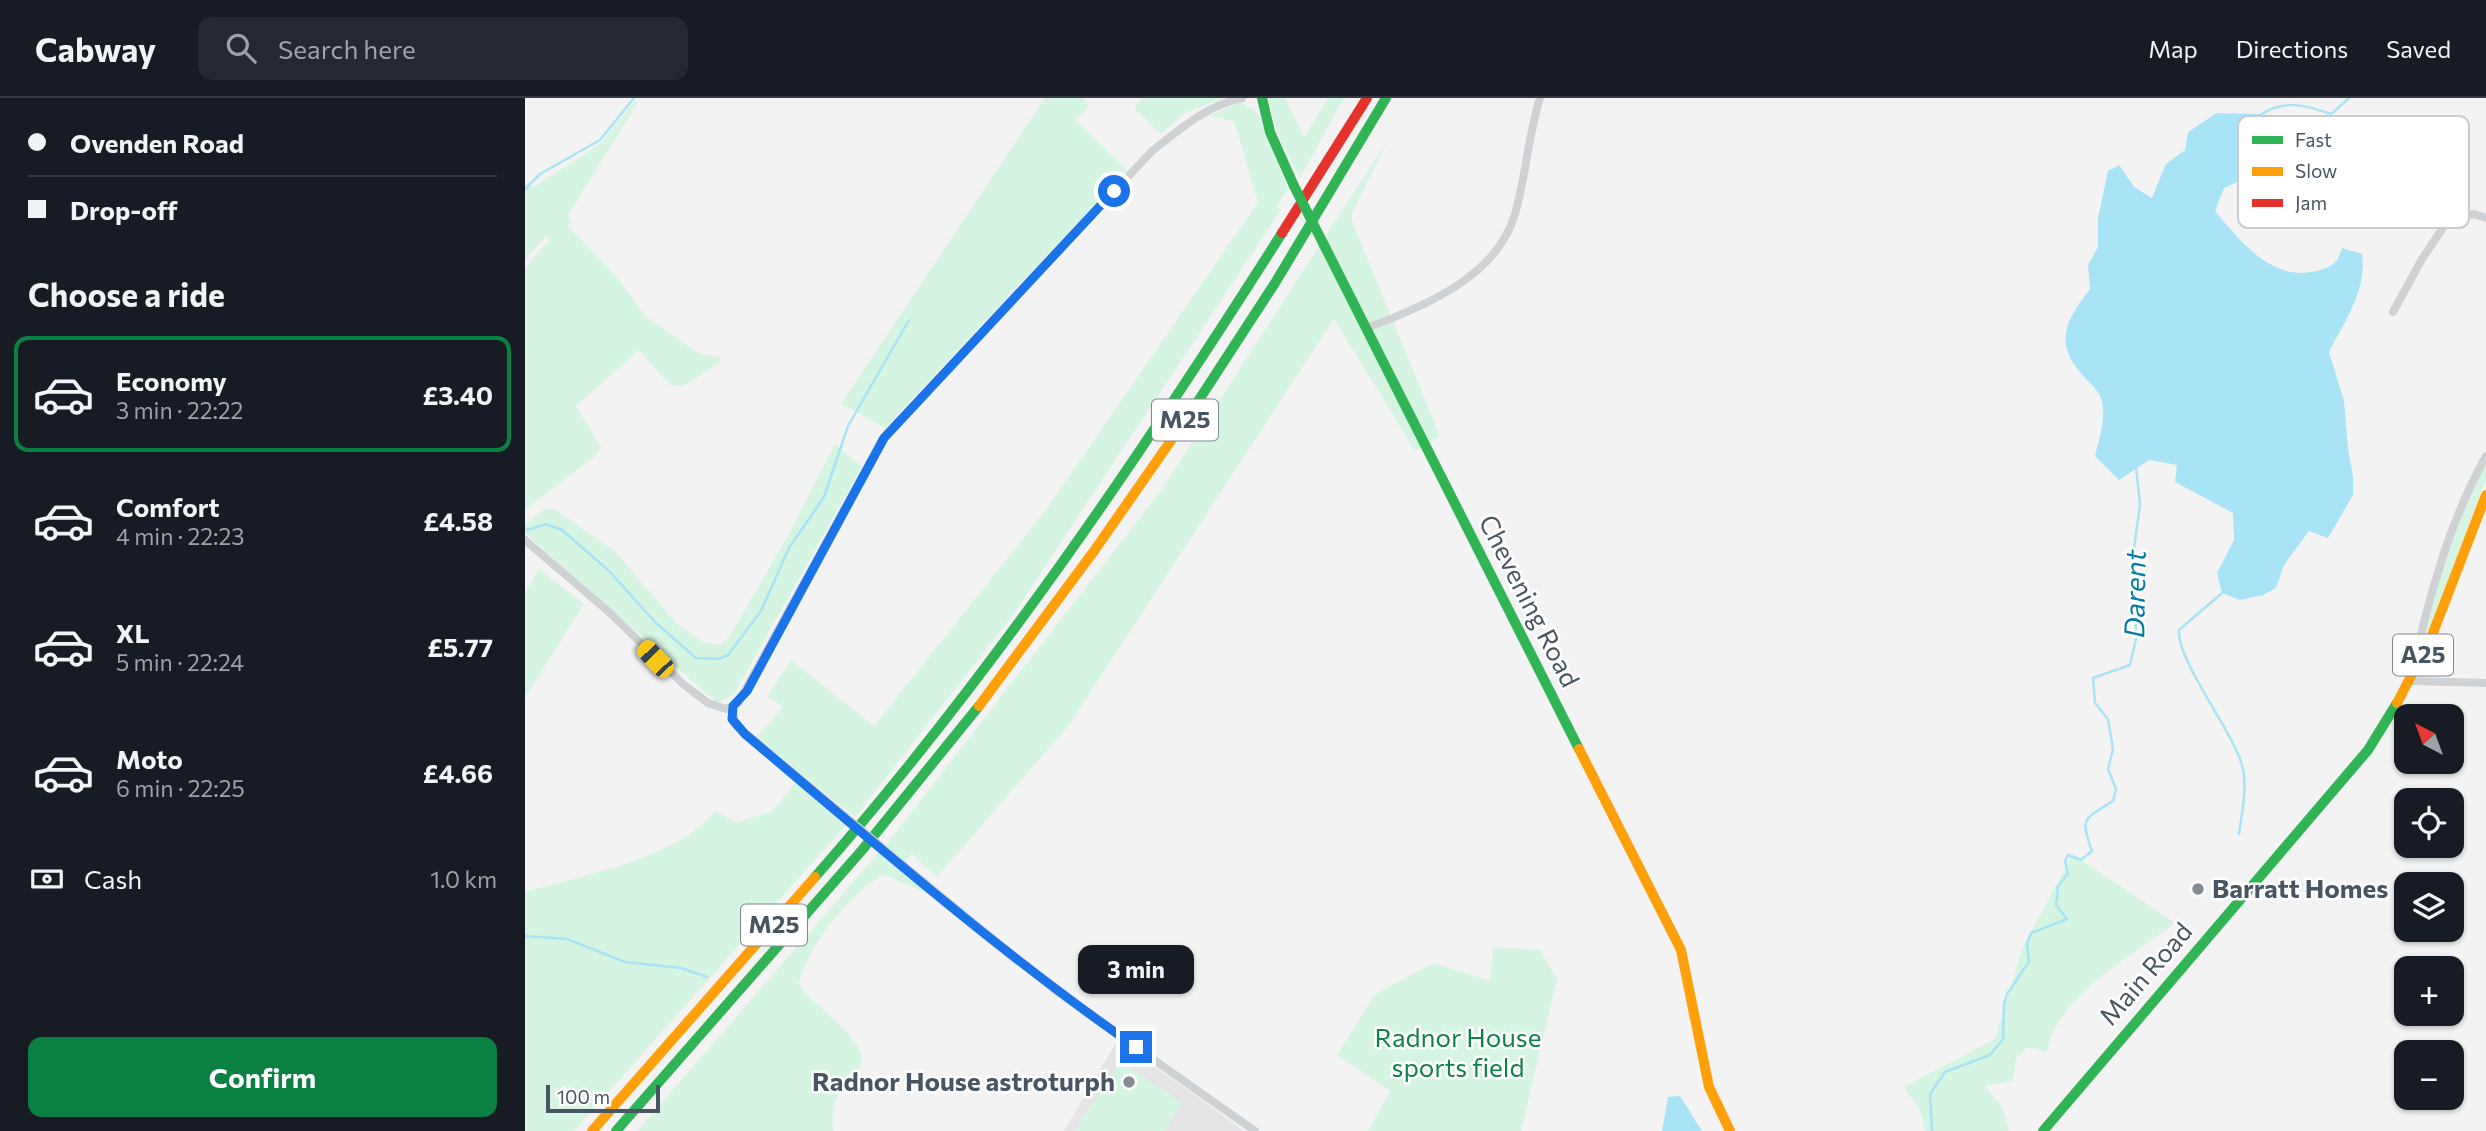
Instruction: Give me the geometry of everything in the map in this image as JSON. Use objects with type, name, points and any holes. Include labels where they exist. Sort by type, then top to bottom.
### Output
[{"type":"main road","name":"Chevening Road","points":[[1262,98],[1271,132],[1294,186],[1681,950],[1689,970],[1704,1078],[1730,1131]]},
{"type":"main road","name":"M25","points":[[1312,184],[1356,98]]},
{"type":"main road","name":"M25","points":[[592,1131],[849,838],[999,649],[1093,520],[1184,387],[1367,98]]},
{"type":"main road","name":"M25","points":[[615,1131],[827,892],[899,806],[1046,618],[1144,481],[1235,345],[1386,98]]},
{"type":"main road","name":"Main Road","points":[[2043,1131],[2368,750],[2411,681],[2431,638],[2486,495]]},
{"type":"street","points":[[716,708],[733,706],[747,691],[884,438],[1152,151],[1200,116],[1242,98]]},
{"type":"street","points":[[1367,328],[1436,297],[1471,276],[1490,260],[1506,238],[1514,217],[1541,98]]},
{"type":"street","points":[[2469,215],[2486,218]]},
{"type":"street","points":[[2393,312],[2422,259],[2443,228]]},
{"type":"street","points":[[2486,456],[2445,546],[2413,660],[2411,681],[2486,683]]},
{"type":"street","points":[[525,540],[609,612],[683,684],[716,708],[1059,993],[1255,1131]]},
{"type":"street","points":[[733,706],[734,724]]},
{"type":"shaded area","points":[[1117,1041],[1208,1104],[1243,1131],[1064,1131]]},
{"type":"green space","points":[[1045,98],[1083,98],[1089,107],[1076,120],[1127,170],[885,428],[841,404]]},
{"type":"green space","points":[[1142,98],[1224,98],[1187,112],[1161,134],[1134,108]]},
{"type":"green space","points":[[1268,98],[1285,98],[1304,137],[1328,98],[1344,98],[1300,178],[1277,133]]},
{"type":"green space","points":[[639,101],[568,215],[572,224],[567,225],[616,276],[646,317],[700,354],[719,357],[720,363],[683,386],[670,385],[639,350],[576,406],[601,447],[595,456],[525,510],[525,268],[549,240],[546,236],[525,260],[525,185],[532,188],[601,143],[634,102]]},
{"type":"green space","points":[[1240,102],[1254,110],[1260,118],[1288,189],[1277,205],[1281,210],[1013,615],[855,817],[756,738],[783,707],[767,696],[791,660],[874,726],[1045,511],[1258,202],[1234,121],[1209,116]]},
{"type":"green space","points":[[1389,138],[1352,213],[1352,221],[1440,436],[1415,451],[1334,319],[1069,725],[937,877],[912,854],[904,861],[886,845],[1162,489]]},
{"type":"green space","points":[[835,444],[862,467],[734,694],[717,703],[525,533],[525,525],[544,509],[554,509],[615,551],[678,625],[704,642],[719,645],[729,637],[785,541]]},
{"type":"green space","points":[[2486,463],[2486,479],[2427,633],[2424,632],[2452,535]]},
{"type":"green space","points":[[539,569],[584,604],[525,698],[525,593]]},
{"type":"green space","points":[[797,781],[847,824],[574,1131],[525,1131],[525,892],[653,853],[698,828],[715,811],[737,822],[771,812]]},
{"type":"green space","points":[[880,851],[935,897],[885,875],[873,881],[859,892],[833,921],[803,970],[799,984],[814,1002],[847,1032],[861,1053],[859,1070],[841,1090],[836,1100],[833,1131],[637,1131]]},
{"type":"green space","points":[[2073,854],[2175,923],[2119,963],[2080,996],[2053,1032],[2047,1052],[2028,1047],[2016,1059],[2013,1081],[1985,1086],[2003,1108],[2009,1131],[1925,1131],[1920,1110],[1904,1087],[1995,1039],[2022,949]]},
{"type":"green space","name":"Radnor House sports field","points":[[1493,947],[1540,950],[1557,979],[1521,1131],[1368,1131],[1390,1091],[1337,1055],[1375,994],[1434,963],[1490,981]]},
{"type":"green space","name":"Radnor House astroturph","points":[[1120,1062],[1183,1103],[1164,1131],[1074,1131]]},
{"type":"water","points":[[2217,113],[2261,114],[2238,116],[2238,182],[2224,188],[2215,211],[2235,235],[2258,256],[2271,265],[2300,273],[2316,271],[2333,264],[2342,248],[2362,254],[2363,268],[2358,293],[2329,352],[2344,401],[2353,495],[2328,538],[2309,531],[2284,565],[2276,588],[2263,595],[2240,600],[2222,593],[2217,573],[2234,540],[2233,513],[2175,482],[2177,465],[2149,460],[2119,480],[2095,456],[2102,426],[2102,403],[2096,389],[2081,374],[2067,349],[2070,319],[2090,289],[2088,265],[2098,247],[2098,218],[2108,171],[2119,165],[2134,187],[2152,198],[2166,164],[2185,150],[2188,132]]},
{"type":"water","points":[[1680,1096],[1702,1131],[1662,1131],[1668,1097]]},
{"type":"waterway","points":[[525,189],[540,174],[600,140],[634,98]]},
{"type":"waterway","name":"Darent","points":[[2260,115],[2286,105],[2313,108],[2331,114],[2349,98]]},
{"type":"waterway","points":[[527,530],[546,524],[562,530],[608,570],[656,623],[696,658],[719,659],[728,655],[761,611],[789,548],[824,497],[848,426],[909,320]]},
{"type":"waterway","name":"Darent","points":[[1932,1131],[1930,1094],[1945,1072],[1990,1055],[2003,1039],[2004,1004],[2007,994],[2029,962],[2027,944],[2031,933],[2067,919],[2056,905],[2058,886],[2068,874],[2065,861],[2068,855],[2081,860],[2092,851],[2086,832],[2087,820],[2113,801],[2116,789],[2108,769],[2113,749],[2108,719],[2095,703],[2093,678],[2130,665],[2136,639],[2134,549],[2140,504],[2136,466]]},
{"type":"waterway","points":[[2222,593],[2179,630],[2180,643],[2186,658],[2228,733],[2242,765],[2244,790],[2239,834]]},
{"type":"waterway","points":[[525,936],[567,939],[625,962],[681,968],[707,977]]},
{"type":"traffic: fast","points":[[1262,98],[1270,132],[1294,186]]},
{"type":"traffic: fast","points":[[1193,409],[1275,283],[1386,98]]},
{"type":"traffic: fast","points":[[1294,186],[1324,245]]},
{"type":"traffic: fast","points":[[815,877],[942,724],[1061,564],[1174,400],[1282,233]]},
{"type":"traffic: fast","points":[[1324,245],[1579,749]]},
{"type":"traffic: fast","points":[[2043,1131],[2368,750],[2397,703]]},
{"type":"traffic: fast","points":[[616,1131],[863,849],[979,706]]},
{"type":"traffic: slow","points":[[979,706],[1094,551],[1193,409]]},
{"type":"traffic: slow","points":[[2397,703],[2431,638],[2486,495]]},
{"type":"traffic: slow","points":[[1579,749],[1681,950],[1709,1087],[1730,1131]]},
{"type":"traffic: slow","points":[[592,1131],[815,877]]},
{"type":"traffic: jam","points":[[1282,233],[1367,98]]},
{"type":"place","name":"Barratt Homes","points":[[2198,889]]},
{"type":"place","name":"Radnor House astroturph","points":[[1129,1082]]},
{"type":"route","points":[[1114,191],[884,438],[747,691],[733,706],[732,719],[745,734],[977,929],[1059,993],[1136,1047]]}]
